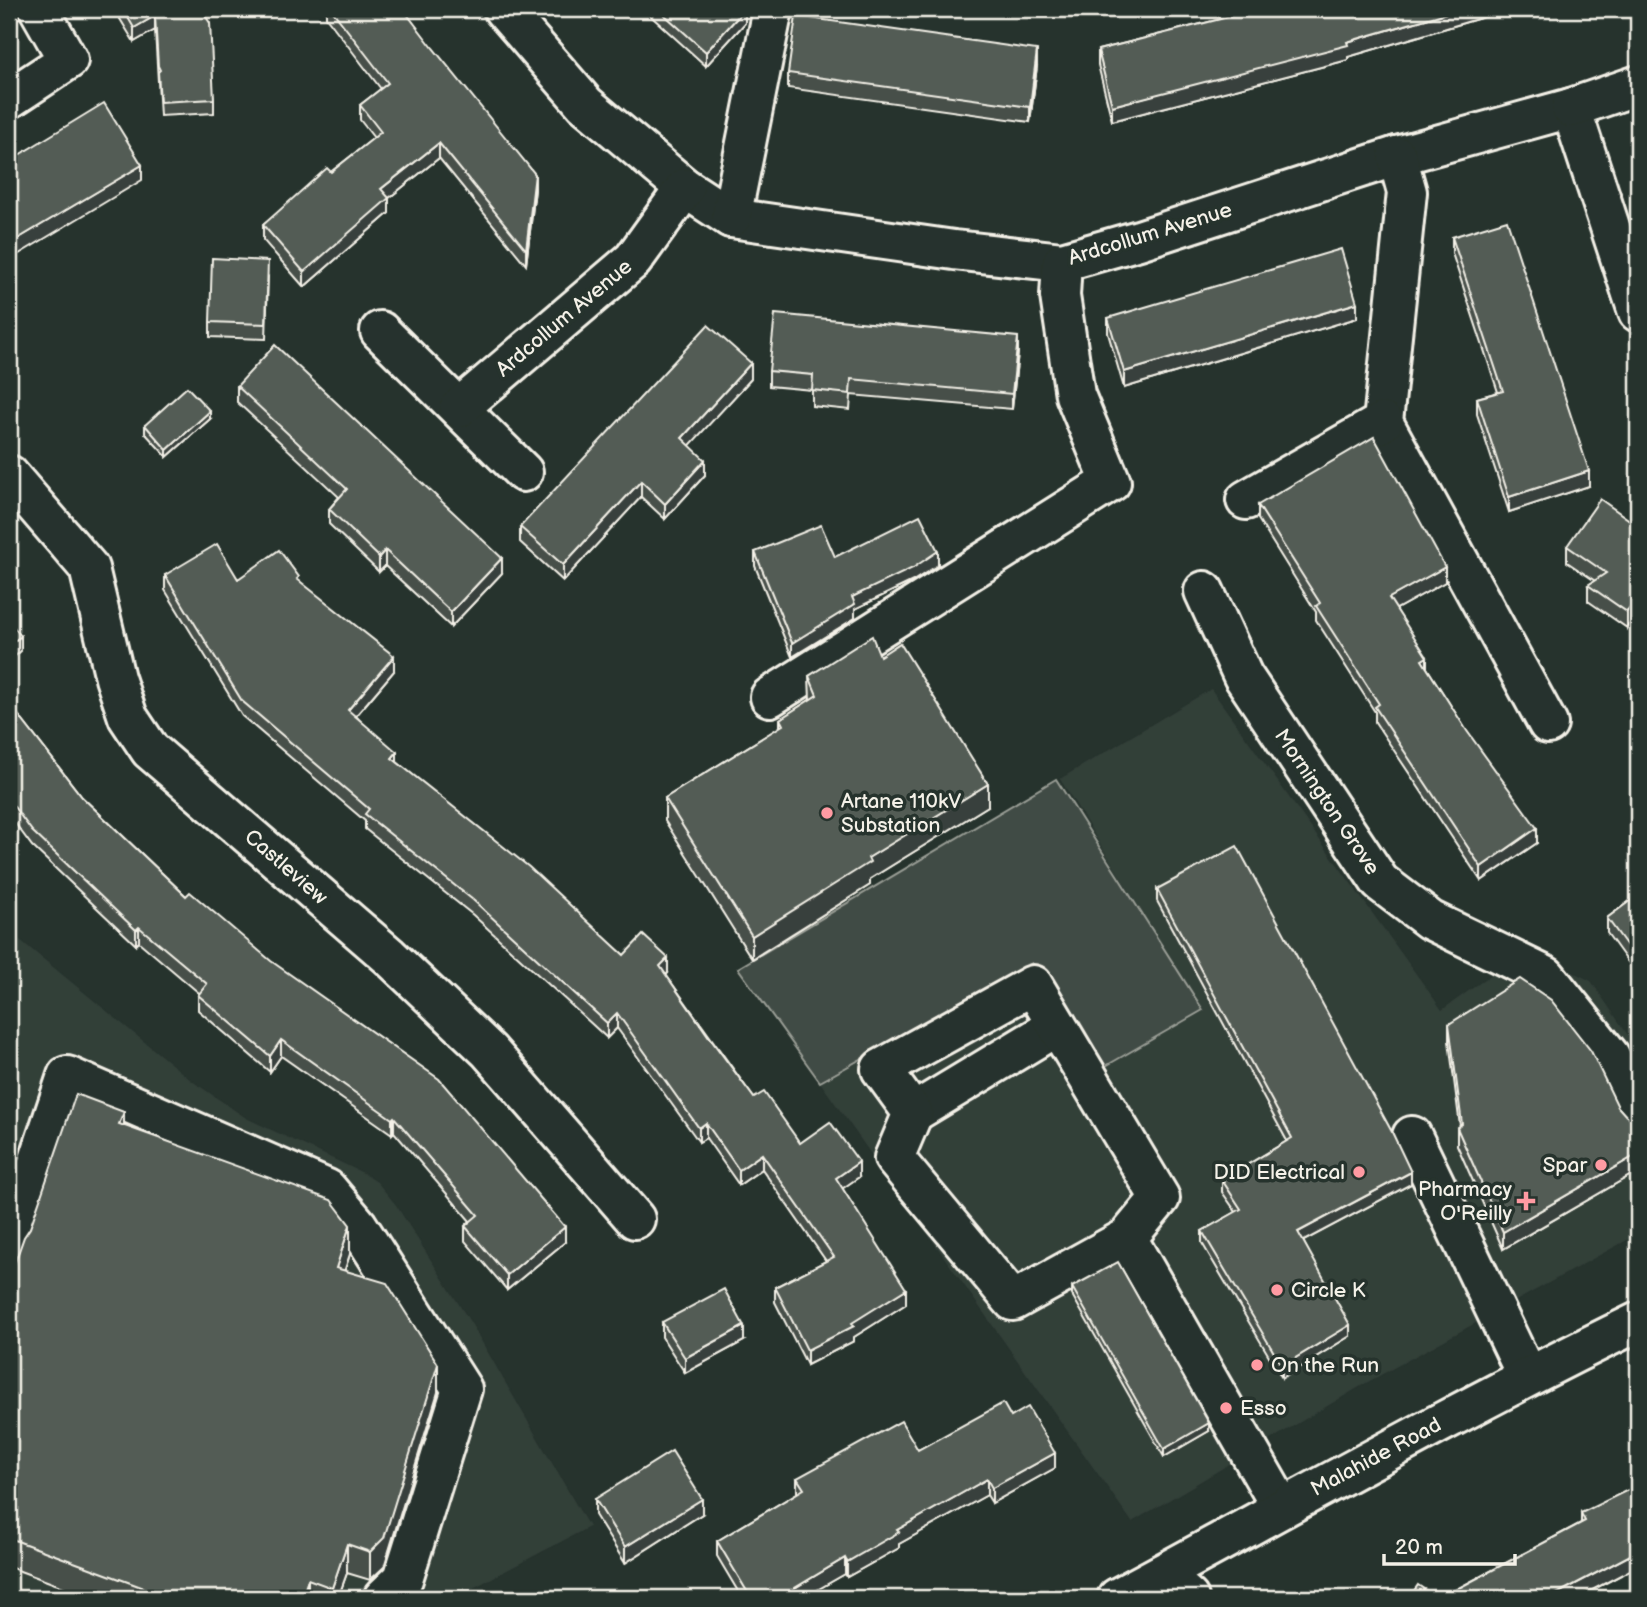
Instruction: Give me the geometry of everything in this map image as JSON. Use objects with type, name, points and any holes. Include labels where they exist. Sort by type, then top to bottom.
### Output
[{"type":"street","points":[[9,99],[68,60],[39,9]]},
{"type":"street","name":"Ardcollum Avenue","points":[[503,9],[585,104],[685,187],[731,218],[954,250],[1062,262],[1139,240],[1396,156],[1571,108],[1638,85]]},
{"type":"street","points":[[731,218],[773,9]]},
{"type":"street","points":[[1571,108],[1638,312]]},
{"type":"street","points":[[1396,156],[1407,192],[1383,422],[1548,724]]},
{"type":"street","name":"Ardcollum Avenue","points":[[459,408],[633,260],[685,187]]},
{"type":"street","points":[[770,697],[1111,482],[1075,395],[1060,296],[1062,262]]},
{"type":"street","points":[[380,331],[523,472]]},
{"type":"street","points":[[1246,499],[1383,422]]},
{"type":"street","name":"Castleview","points":[[9,475],[89,568],[115,678],[128,717],[150,750],[389,956],[489,1051],[635,1219]]},
{"type":"street","name":"Mornington Grove","points":[[1204,591],[1243,676],[1380,882],[1430,920],[1546,976],[1624,1048],[1638,1115]]},
{"type":"street","points":[[913,1114],[881,1069],[1033,985],[1160,1198],[1127,1238],[1013,1301],[894,1158],[913,1114],[1057,1026]]},
{"type":"street","points":[[9,1250],[67,1076],[327,1189],[358,1226],[462,1389],[403,1579],[383,1598]]},
{"type":"street","points":[[1412,1136],[1527,1376]]},
{"type":"street","points":[[1127,1238],[1281,1507]]},
{"type":"street","name":"Malahide Road","points":[[1117,1598],[1175,1586],[1281,1507],[1527,1376],[1638,1322]]},
{"type":"shaded area","points":[[1211,689],[1442,1010],[1527,949],[1591,981],[1638,1050],[1638,1234],[1366,1383],[1132,1522],[820,1082],[1032,964],[1097,1071],[1202,1010],[1060,779]]},
{"type":"shaded area","points":[[1056,779],[1203,1010],[1097,1071],[1032,963],[820,1082],[738,968]]},
{"type":"shaded area","points":[[9,931],[192,1081],[246,1118],[377,1182],[396,1205],[472,1325],[589,1527],[454,1598],[9,1598]]},
{"type":"building","points":[[123,9],[201,9],[210,23],[214,99],[160,102],[155,16],[134,28]]},
{"type":"building","points":[[331,9],[403,9],[535,174],[526,250],[439,143],[381,189],[389,198],[304,272],[263,225],[327,168],[331,172],[381,132],[360,105],[388,83]]},
{"type":"building","points":[[658,9],[745,9],[706,52]]},
{"type":"building","points":[[1260,9],[1460,9],[1347,42],[1348,45],[1112,106],[1098,50]]},
{"type":"building","points":[[796,16],[1037,50],[1030,107],[788,73]]},
{"type":"building","points":[[104,103],[142,165],[9,244],[9,161]]},
{"type":"building","points":[[1507,220],[1589,471],[1509,497],[1477,398],[1503,391],[1452,237]]},
{"type":"building","points":[[1341,249],[1357,303],[1124,372],[1108,318]]},
{"type":"building","points":[[212,258],[268,261],[266,324],[210,322]]},
{"type":"building","points":[[775,314],[1018,337],[1012,394],[851,379],[850,394],[812,390],[813,375],[769,371]]},
{"type":"building","points":[[708,325],[751,363],[682,438],[705,460],[665,504],[641,481],[563,565],[520,527]]},
{"type":"building","points":[[275,345],[502,558],[451,612],[385,550],[379,557],[329,509],[347,489],[237,386]]},
{"type":"building","points":[[187,387],[210,411],[167,450],[145,425]]},
{"type":"building","points":[[1374,437],[1445,567],[1389,598],[1427,657],[1422,660],[1467,731],[1537,828],[1481,867],[1375,707],[1379,704],[1316,606],[1320,603],[1258,505]]},
{"type":"building","points":[[1600,499],[1638,526],[1638,596],[1627,612],[1588,585],[1606,573],[1567,546]]},
{"type":"building","points":[[920,515],[938,551],[913,568],[852,597],[855,604],[792,643],[755,552],[821,525],[835,557]]},
{"type":"building","points":[[217,544],[238,579],[279,550],[299,577],[297,579],[394,656],[348,710],[397,752],[392,758],[529,867],[624,955],[643,935],[668,958],[660,966],[709,1037],[754,1098],[764,1092],[800,1143],[830,1122],[859,1162],[836,1178],[906,1289],[852,1323],[854,1326],[807,1350],[775,1287],[834,1257],[762,1154],[739,1170],[706,1123],[699,1128],[617,1013],[607,1023],[473,900],[365,814],[369,809],[242,701],[165,575]]},
{"type":"building","points":[[9,621],[21,636],[9,645]]},
{"type":"building","name":"Artane 110kV Substation","points":[[872,636],[880,656],[900,643],[988,784],[868,858],[870,862],[752,936],[665,798],[783,725],[780,719],[817,695],[809,676]]},
{"type":"building","points":[[9,703],[82,797],[186,896],[190,892],[271,961],[439,1079],[565,1227],[507,1275],[465,1226],[478,1215],[394,1117],[392,1119],[281,1040],[270,1056],[198,995],[207,984],[139,927],[136,930],[32,831],[9,800]]},
{"type":"building","points":[[1237,846],[1411,1172],[1298,1232],[1350,1325],[1282,1366],[1202,1231],[1241,1209],[1222,1180],[1292,1138],[1157,889]]},
{"type":"building","points":[[1638,895],[1638,961],[1607,918]]},
{"type":"building","points":[[1520,979],[1551,1000],[1591,1051],[1618,1107],[1638,1123],[1638,1154],[1503,1232],[1457,1128],[1462,1124],[1449,1024]]},
{"type":"building","points":[[76,1094],[124,1112],[119,1124],[331,1200],[350,1225],[336,1268],[387,1283],[438,1364],[384,1538],[370,1552],[347,1544],[332,1588],[308,1579],[302,1598],[263,1598],[253,1595],[252,1598],[171,1598],[9,1538],[9,1279],[24,1237],[30,1228]]},
{"type":"building","points":[[1118,1262],[1209,1423],[1164,1449],[1072,1287]]},
{"type":"building","points":[[724,1289],[744,1326],[685,1358],[662,1322]]},
{"type":"building","points":[[1003,1403],[1011,1417],[1028,1407],[1055,1453],[992,1488],[987,1479],[847,1562],[845,1558],[778,1598],[751,1598],[717,1541],[804,1489],[797,1478],[901,1421],[918,1450]]},
{"type":"building","points":[[672,1451],[702,1499],[625,1547],[595,1499]]},
{"type":"building","points":[[1638,1485],[1638,1551],[1549,1598],[1490,1598],[1488,1595],[1485,1598],[1440,1598],[1585,1521],[1581,1513]]},
{"type":"building","points":[[1418,1585],[1437,1598],[1409,1598]]},
{"type":"place","name":"Artane 110kV Substation","points":[[827,813]]},
{"type":"place","name":"Spar","points":[[1601,1165]]},
{"type":"place","name":"DID Electrical","points":[[1359,1172]]},
{"type":"place","name":"Pharmacy O'Reilly","points":[[1526,1201]]},
{"type":"place","name":"Circle K","points":[[1277,1290]]},
{"type":"place","name":"On the Run","points":[[1257,1365]]},
{"type":"place","name":"Esso","points":[[1226,1408]]}]
